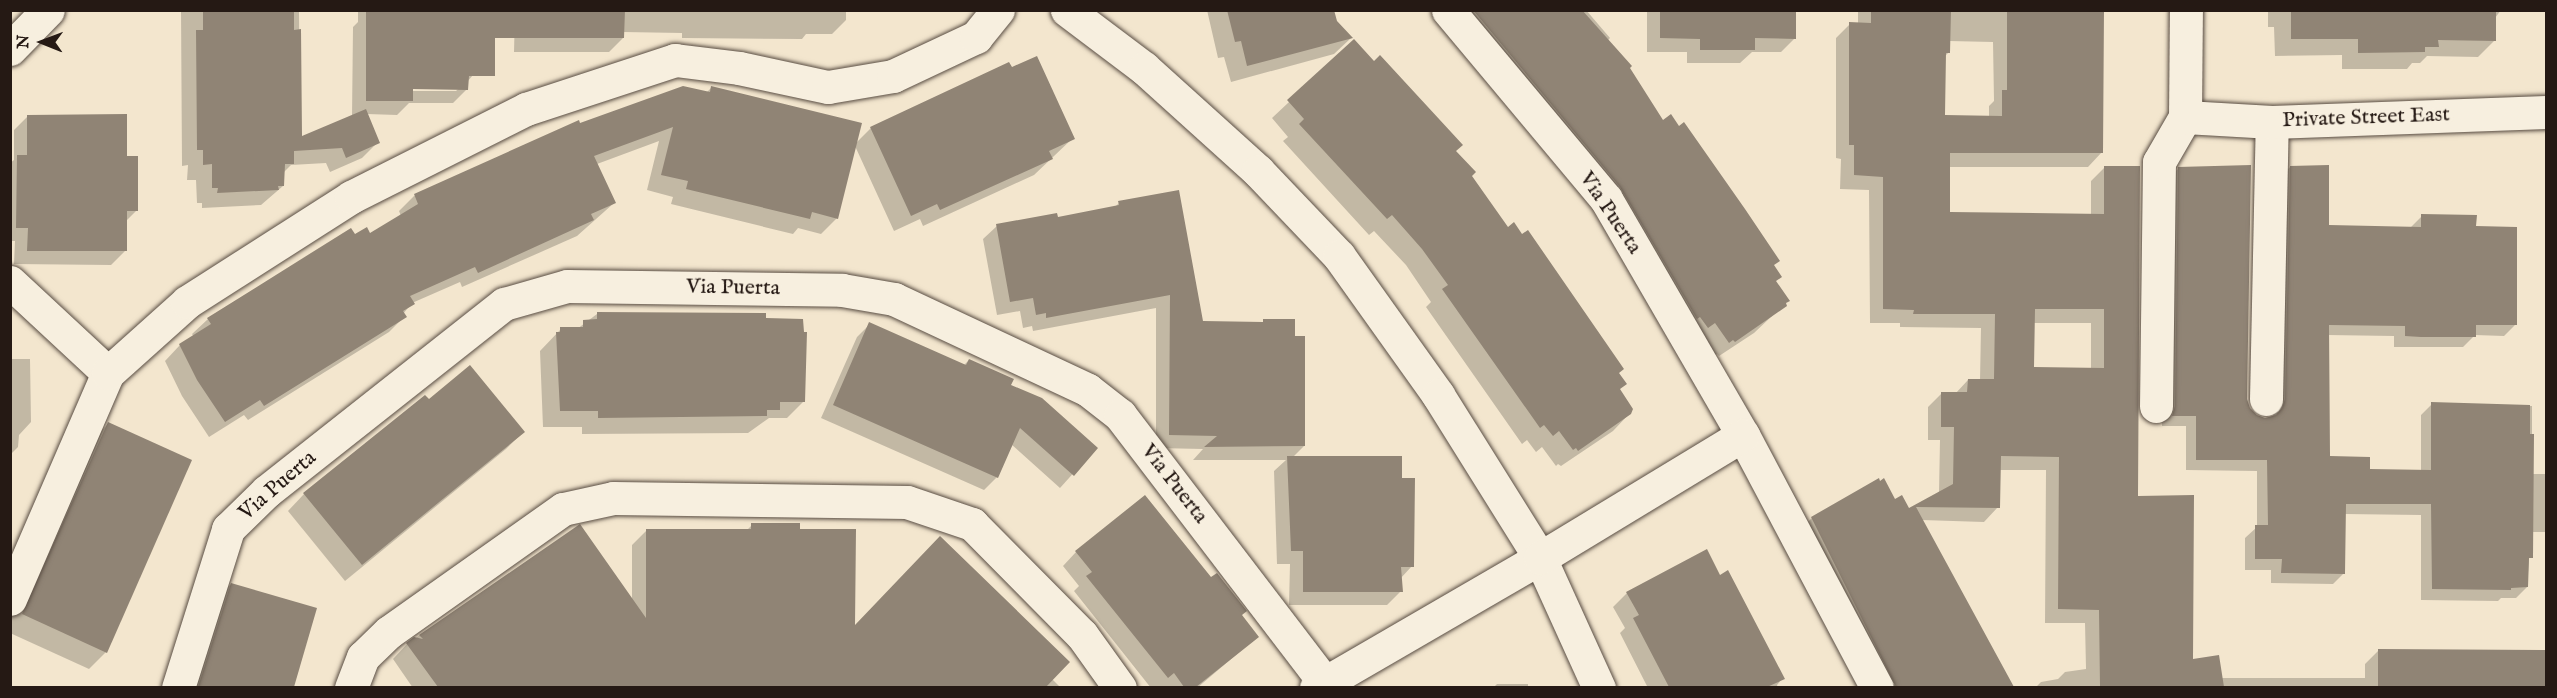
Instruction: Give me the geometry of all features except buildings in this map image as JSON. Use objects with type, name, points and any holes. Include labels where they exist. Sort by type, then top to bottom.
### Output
[{"type":"street","points":[[10,49],[48,10]]},
{"type":"street","points":[[10,599],[108,373],[187,302],[351,197],[526,109],[675,60],[739,68],[828,87],[893,76],[976,37],[998,10]]},
{"type":"street","points":[[1067,10],[1161,84],[1258,171],[1339,256],[1438,395],[1540,558],[1599,687]]},
{"type":"street","name":"Via Puerta","points":[[1448,10],[1606,199],[1743,435],[1876,687]]},
{"type":"street","points":[[2156,406],[2159,162],[2185,117],[2186,10]]},
{"type":"street","name":"Private Street East","points":[[2185,117],[2272,122],[2547,112]]},
{"type":"street","points":[[2266,399],[2272,122]]},
{"type":"street","points":[[10,282],[108,373]]},
{"type":"street","name":"Via Puerta","points":[[178,687],[228,529],[267,491],[504,304],[567,286],[842,290],[894,299],[1088,390],[1120,415],[1324,686],[1743,435]]},
{"type":"street","points":[[351,687],[363,657],[389,632],[563,509],[613,498],[907,502],[972,524],[1082,635],[1120,687]]}]
